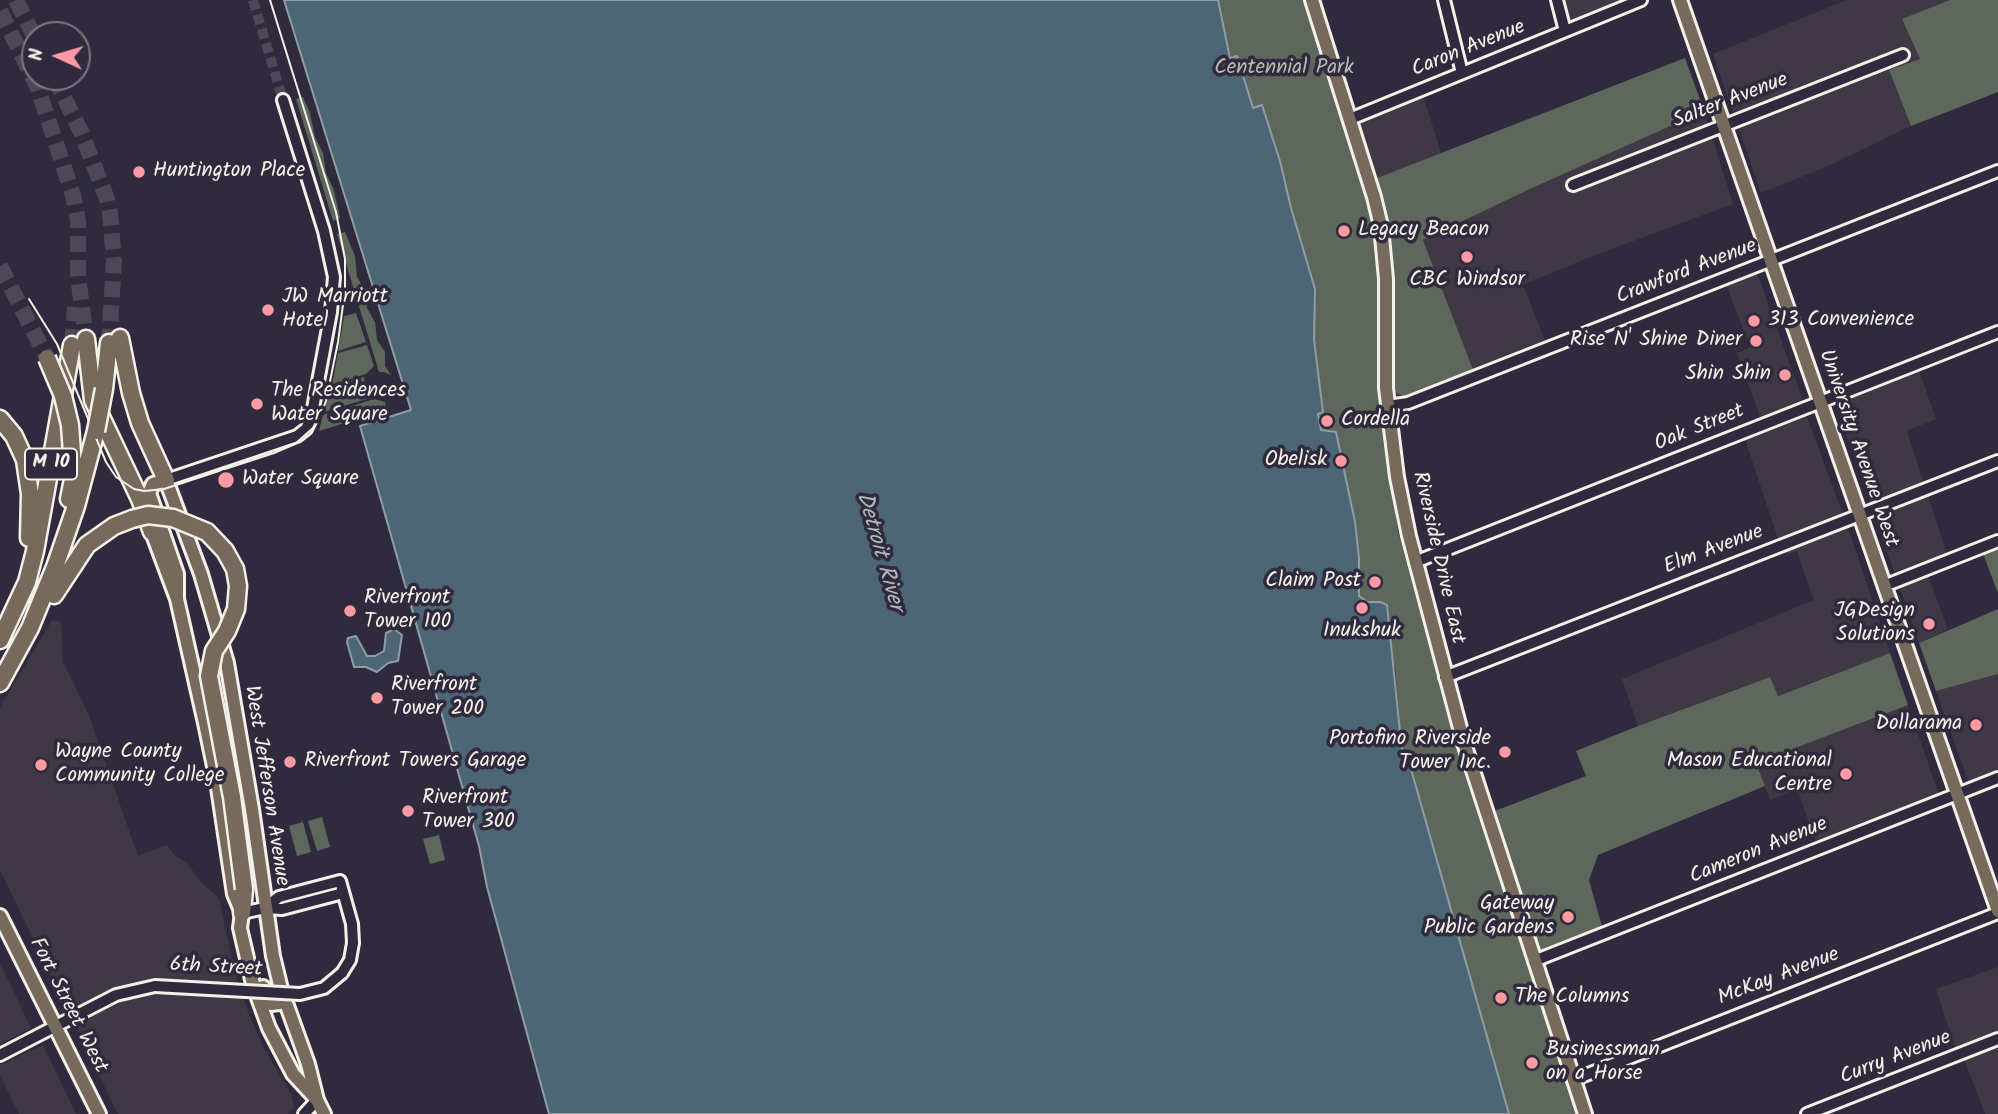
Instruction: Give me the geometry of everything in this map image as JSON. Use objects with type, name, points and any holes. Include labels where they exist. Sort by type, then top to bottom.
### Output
[{"type":"highway","name":"M 10","points":[[0,682],[30,628],[69,527],[96,431],[115,341],[140,423],[166,480]]},
{"type":"highway","name":"M 10","points":[[0,640],[27,582],[79,342],[93,400],[140,499],[152,532]]},
{"type":"highway","points":[[13,659],[68,509],[73,479],[70,425],[63,396],[47,358]]},
{"type":"highway","points":[[0,419],[14,436],[25,460],[31,514],[27,582]]},
{"type":"highway","points":[[30,628],[87,545],[114,526],[148,515],[173,518],[207,532],[225,551],[235,569],[238,586],[236,609],[227,631],[214,651],[209,676],[232,797],[244,889],[242,913]]},
{"type":"main road","name":"Riverside Drive East","points":[[1312,0],[1381,226],[1385,263],[1388,406],[1402,504],[1415,562],[1445,677],[1493,836],[1585,1114]]},
{"type":"main road","name":"University Avenue West","points":[[1680,0],[1998,912]]},
{"type":"main road","points":[[166,480],[153,484],[149,493],[177,574],[177,598]]},
{"type":"main road","name":"West Jefferson Avenue","points":[[166,480],[201,574],[227,663],[252,809],[272,956],[308,1064],[317,1100],[324,1114]]},
{"type":"main road","name":"West Jefferson Avenue","points":[[152,532],[177,598],[217,781],[234,894],[242,913],[240,928],[253,984],[269,1028],[293,1074],[317,1100]]},
{"type":"main road","name":"Fort Street West","points":[[0,916],[99,1114]]},
{"type":"main road","points":[[242,938],[253,956],[267,1000],[271,1004],[279,1003],[281,989]]},
{"type":"street","points":[[1444,0],[1462,74]]},
{"type":"street","points":[[1557,0],[1565,31]]},
{"type":"street","name":"Caron Avenue","points":[[1350,119],[1641,0]]},
{"type":"street","name":"Salter Avenue","points":[[1573,185],[1903,55]]},
{"type":"street","points":[[166,480],[295,437],[306,429],[312,413],[331,312],[334,277],[324,231],[283,100]]},
{"type":"street","name":"Crawford Avenue","points":[[1388,406],[1408,403],[1998,171]]},
{"type":"street","name":"Oak Street","points":[[1415,562],[1998,332]]},
{"type":"street","name":"Elm Avenue","points":[[1445,677],[1998,461]]},
{"type":"street","points":[[1884,586],[1998,541]]},
{"type":"street","name":"Cameron Avenue","points":[[1534,961],[1998,778]]},
{"type":"street","name":"6th Street","points":[[0,1055],[116,995],[155,986],[300,994],[324,988],[342,973],[353,943],[352,923],[340,881],[279,897],[265,908]]},
{"type":"street","points":[[242,913],[265,908],[282,909],[343,893]]},
{"type":"street","name":"McKay Avenue","points":[[1573,1080],[1998,912]]},
{"type":"street","name":"Curry Avenue","points":[[1807,1114],[1998,1040]]},
{"type":"street","points":[[304,1114],[317,1100]]},
{"type":"shaded area","points":[[1561,0],[1626,0],[1568,25]]},
{"type":"shaded area","points":[[1847,0],[1950,0],[1903,20],[1920,59],[1889,71],[1911,126],[1826,167],[1761,193],[1713,54]]},
{"type":"shaded area","points":[[1423,95],[1441,153],[1377,178],[1361,124],[1365,119]]},
{"type":"shaded area","points":[[1704,111],[1733,204],[1523,285],[1546,343],[1474,372],[1423,240]]},
{"type":"shaded area","points":[[1752,259],[1802,398],[1797,408],[1762,422],[1737,353],[1750,347],[1721,271]]},
{"type":"shaded area","points":[[1919,371],[1936,419],[1907,431],[1947,555],[1924,565],[1948,629],[1919,643],[1837,408],[1841,400]]},
{"type":"shaded area","points":[[1806,414],[1890,653],[1777,696],[1769,677],[1638,726],[1622,679],[1814,600],[1797,552],[1783,554],[1745,439]]},
{"type":"shaded area","points":[[52,620],[61,622],[63,662],[88,713],[138,856],[167,845],[219,898],[235,974],[249,1014],[264,1048],[291,1094],[294,1107],[288,1114],[118,1114],[0,870],[0,707]]},
{"type":"shaded area","points":[[1998,674],[1998,774],[1970,786],[1936,691]]},
{"type":"shaded area","name":"Mason Educational Centre","points":[[1908,705],[1938,792],[1934,799],[1817,845],[1797,789],[1770,800],[1756,763]]},
{"type":"shaded area","points":[[0,963],[31,1028],[0,1044]]},
{"type":"shaded area","points":[[1998,967],[1998,1114],[1985,1114],[1964,1059],[1956,1051],[1936,989]]},
{"type":"shaded area","points":[[43,1045],[76,1114],[19,1114],[0,1075],[0,1065]]},
{"type":"green space","name":"Centennial Park","points":[[1218,0],[1303,0],[1365,184],[1374,231],[1378,274],[1378,348],[1383,430],[1398,531],[1461,764],[1578,1114],[1509,1114],[1409,762],[1403,762],[1395,668],[1370,603],[1359,596],[1355,522],[1336,432],[1321,430],[1318,413],[1323,412],[1314,340],[1315,289],[1262,105],[1253,109],[1237,56],[1231,58]]},
{"type":"green space","points":[[1950,0],[1998,0],[1998,92],[1911,126],[1889,70],[1920,59],[1902,19]]},
{"type":"green space","points":[[1685,58],[1704,111],[1423,240],[1474,372],[1407,397],[1397,394],[1394,390],[1392,264],[1386,212],[1377,178]]},
{"type":"green space","points":[[303,97],[310,113],[315,137],[323,153],[326,173],[334,190],[340,218],[333,221],[296,99]]},
{"type":"green space","points":[[345,232],[355,256],[357,277],[366,292],[367,308],[375,322],[377,340],[385,352],[385,366],[391,375],[379,372],[337,234]]},
{"type":"green space","points":[[356,313],[366,342],[338,351],[344,316]]},
{"type":"green space","points":[[367,345],[374,366],[366,374],[332,385],[338,353]]},
{"type":"green space","points":[[364,377],[370,398],[324,412],[331,387]]},
{"type":"green space","points":[[374,399],[385,402],[387,410],[319,431],[323,415]]},
{"type":"green space","points":[[1998,548],[1998,593],[1983,554]]},
{"type":"green space","points":[[1998,609],[1998,674],[1936,691],[1919,643]]},
{"type":"green space","points":[[1890,653],[1908,705],[1756,763],[1765,786],[1598,855],[1589,880],[1603,930],[1546,952],[1540,950],[1492,812],[1586,776],[1576,751],[1638,726],[1770,677],[1778,696]]},
{"type":"green space","points":[[322,817],[330,847],[317,851],[308,821]]},
{"type":"green space","points":[[303,822],[311,852],[297,856],[289,826]]},
{"type":"green space","points":[[439,835],[445,860],[430,864],[423,839]]},
{"type":"water","name":"Detroit River","points":[[284,0],[1218,0],[1230,58],[1237,56],[1253,108],[1262,105],[1315,289],[1314,340],[1323,412],[1318,414],[1321,430],[1336,432],[1355,522],[1359,596],[1367,602],[1387,605],[1403,761],[1409,762],[1509,1114],[549,1114],[487,887],[479,846],[360,426],[411,410]]},
{"type":"water","points":[[394,629],[402,635],[398,661],[388,663],[377,672],[366,667],[354,667],[348,638],[356,636],[367,656],[375,656],[384,651],[386,633]]},
{"type":"tunnel","points":[[16,0],[26,21]]},
{"type":"tunnel","points":[[253,0],[283,100]]},
{"type":"tunnel","points":[[0,11],[37,86],[73,195],[78,221],[78,276],[86,339]]},
{"type":"tunnel","points":[[61,91],[81,132],[110,213],[114,261],[109,343]]},
{"type":"tunnel","points":[[0,266],[47,358]]},
{"type":"tunnel","points":[[72,345],[75,307]]},
{"type":"tram line","points":[[29,299],[57,344],[106,462],[116,477],[134,489],[164,489],[274,453],[295,444],[313,428],[326,401],[338,342],[345,290],[345,259],[336,212],[270,0]]},
{"type":"place","name":"Huntington Place","points":[[139,172]]},
{"type":"place","name":"Legacy Beacon","points":[[1344,231]]},
{"type":"place","name":"CBC Windsor","points":[[1467,257]]},
{"type":"place","name":"JW Marriott Hotel","points":[[268,310]]},
{"type":"place","name":"313 Convenience","points":[[1754,321]]},
{"type":"place","name":"Rise N' Shine Diner","points":[[1756,341]]},
{"type":"place","name":"Shin Shin","points":[[1785,375]]},
{"type":"place","name":"The Residences Water Square","points":[[257,404]]},
{"type":"place","name":"Cordella","points":[[1327,421]]},
{"type":"place","name":"Obelisk","points":[[1341,461]]},
{"type":"place","name":"Water Square","points":[[226,480]]},
{"type":"place","name":"Claim Post","points":[[1375,582]]},
{"type":"place","name":"Inukshuk","points":[[1362,608]]},
{"type":"place","name":"Riverfront Tower 100","points":[[350,611]]},
{"type":"place","name":"JGDesign Solutions","points":[[1929,624]]},
{"type":"place","name":"Riverfront Tower 200","points":[[377,698]]},
{"type":"place","name":"Dollarama","points":[[1976,725]]},
{"type":"place","name":"Portofino Riverside Tower Inc.","points":[[1505,752]]},
{"type":"place","name":"Riverfront Towers Garage","points":[[290,762]]},
{"type":"place","name":"Wayne County Community College","points":[[41,765]]},
{"type":"place","name":"Mason Educational Centre","points":[[1846,774]]},
{"type":"place","name":"Riverfront Tower 300","points":[[408,811]]},
{"type":"place","name":"Gateway Public Gardens","points":[[1568,917]]},
{"type":"place","name":"The Columns","points":[[1501,998]]},
{"type":"place","name":"Businessman on a Horse","points":[[1532,1063]]}]
